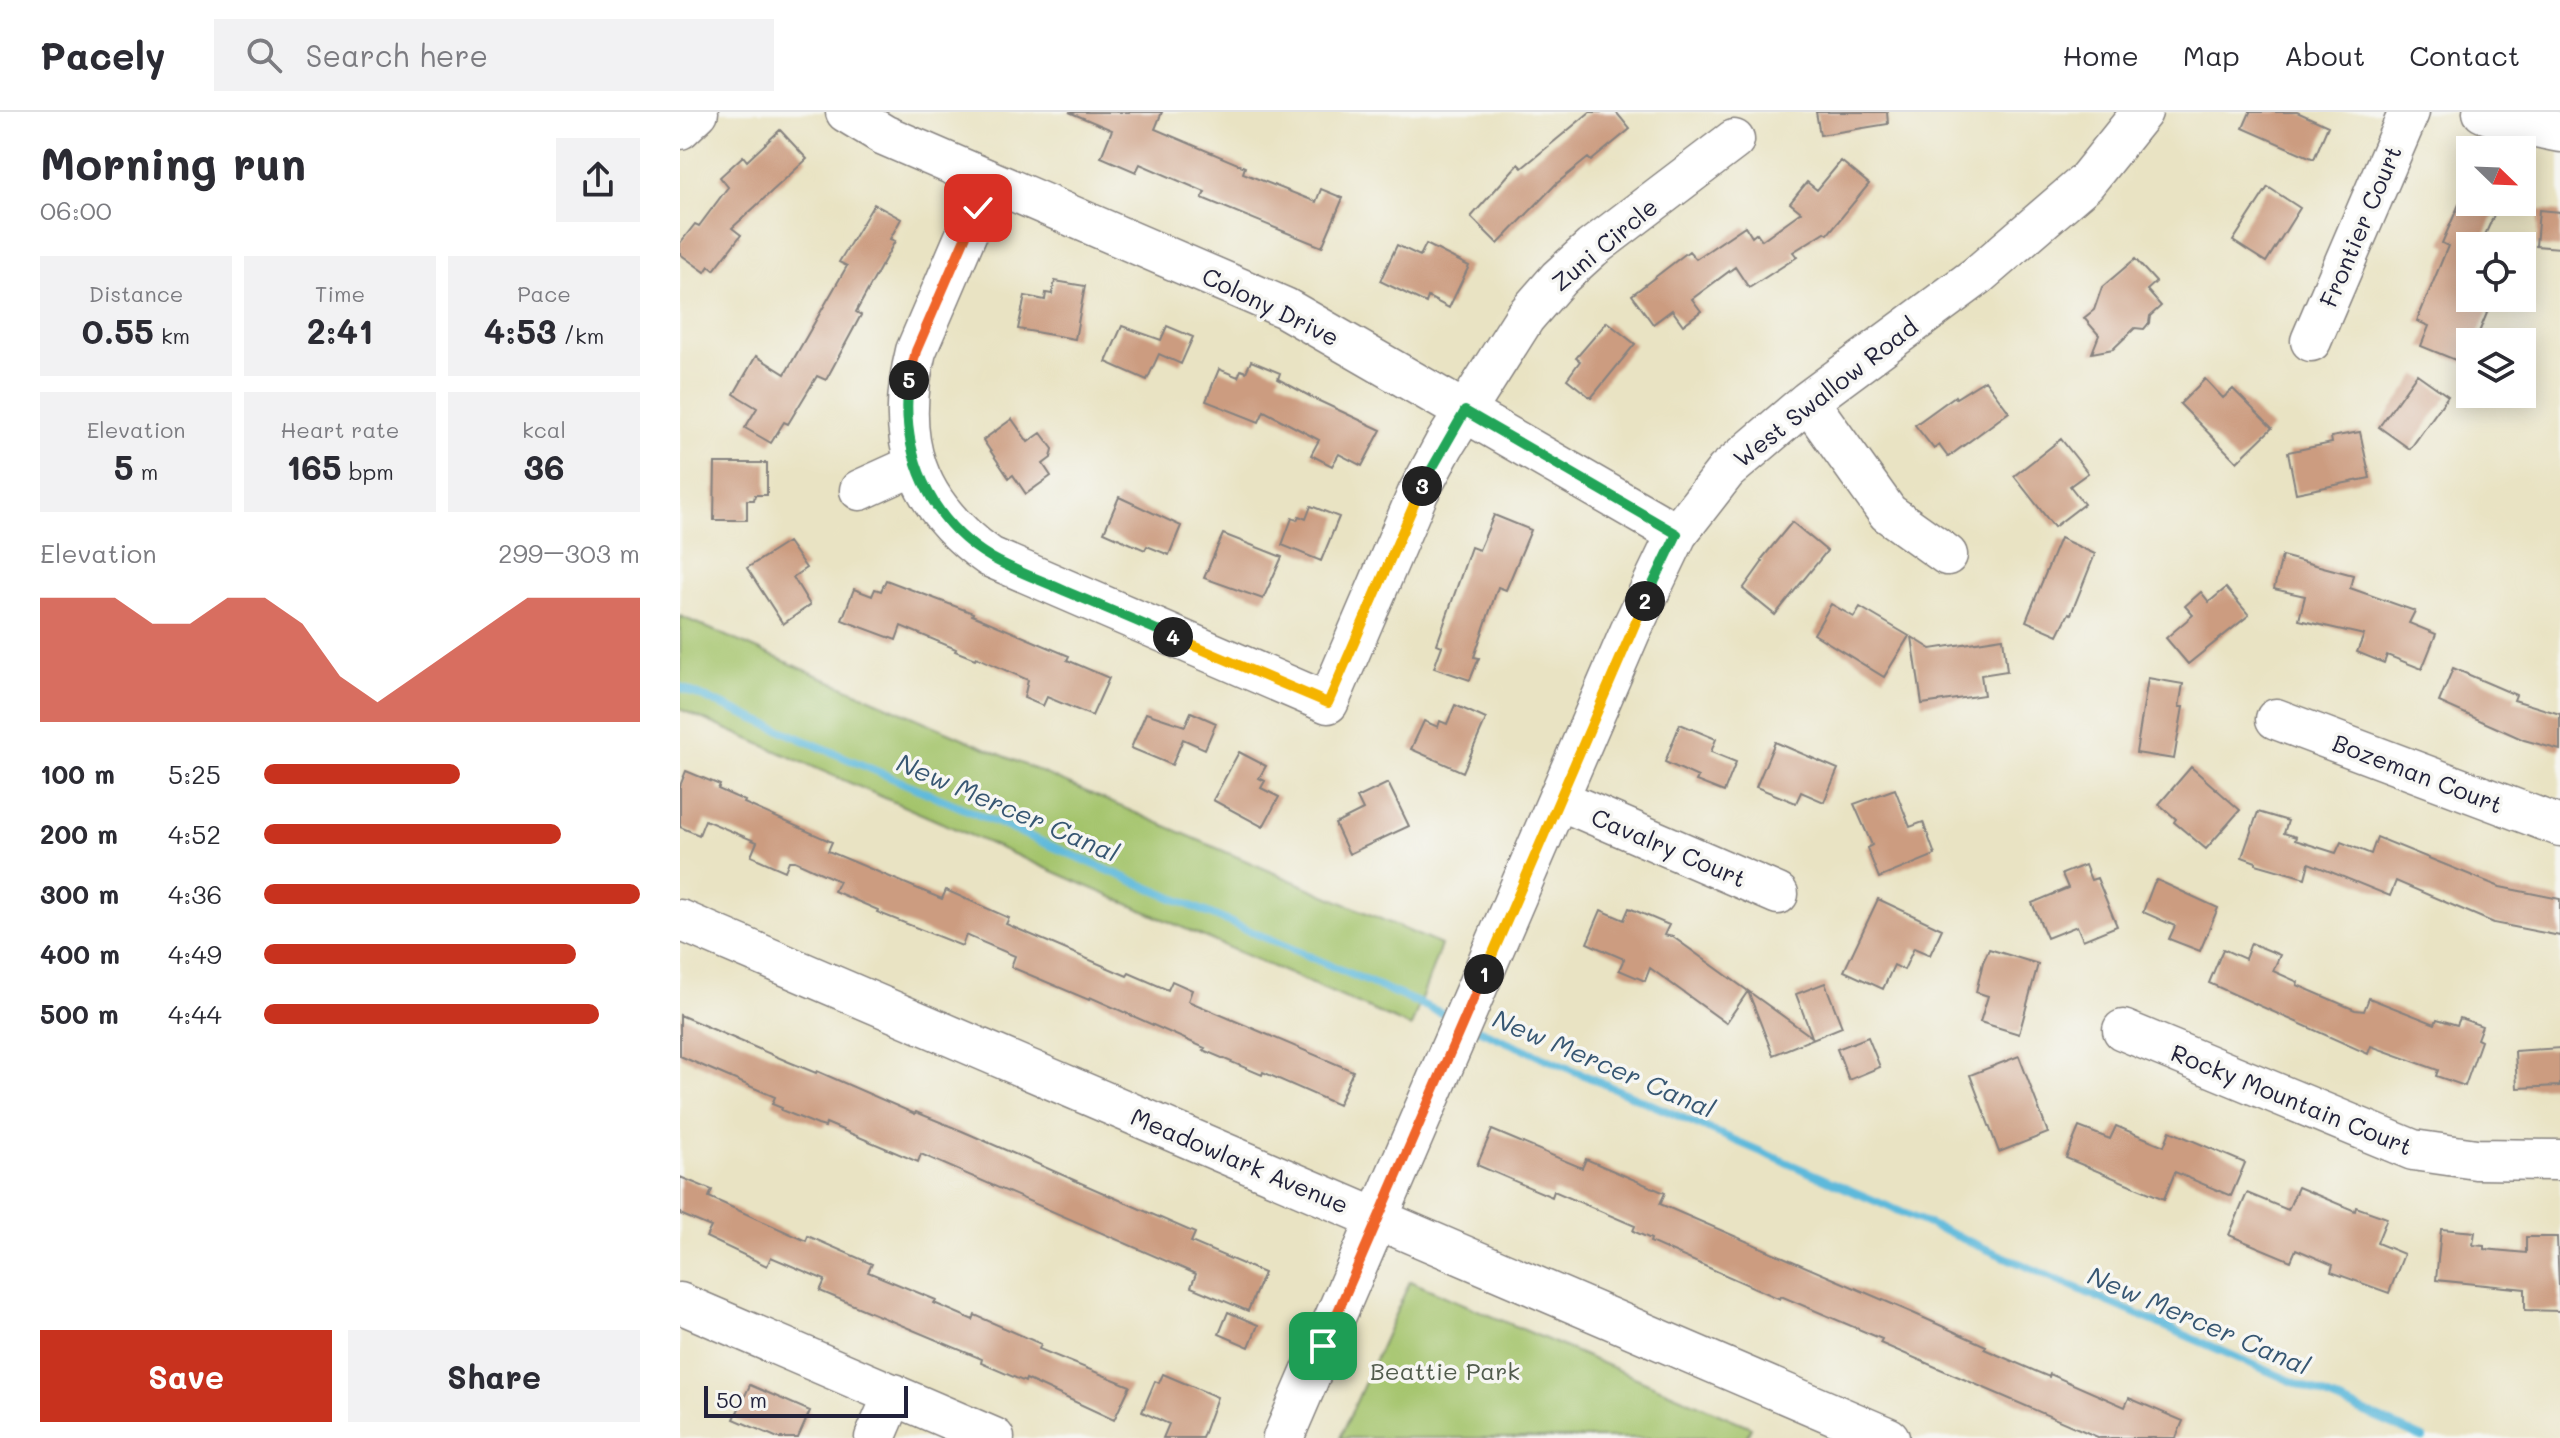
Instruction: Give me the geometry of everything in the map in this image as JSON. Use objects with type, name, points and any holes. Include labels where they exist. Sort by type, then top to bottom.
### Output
[{"type":"street","points":[[680,129],[698,112]]},
{"type":"street","name":"Colony Drive","points":[[846,112],[884,135],[1285,308],[1677,534]]},
{"type":"street","name":"West Swallow Road","points":[[1283,1438],[1630,632],[1677,534],[1726,471],[1808,401],[1977,276],[2085,183],[2142,112]]},
{"type":"street","name":"Frontier Court","points":[[2311,341],[2409,112]]},
{"type":"street","points":[[2483,112],[2560,132]]},
{"type":"street","name":"Zuni Circle","points":[[989,181],[916,351],[906,405],[915,465],[945,517],[970,543],[990,557],[1328,703],[1418,493],[1465,411],[1525,317],[1559,278],[1592,248],[1734,140]]},
{"type":"street","points":[[1808,401],[1888,513],[1947,555]]},
{"type":"street","points":[[860,490],[915,465]]},
{"type":"street","name":"Bozeman Court","points":[[2276,719],[2560,826]]},
{"type":"street","name":"Cavalry Court","points":[[1560,800],[1778,894]]},
{"type":"street","name":"Meadowlark Avenue","points":[[680,920],[1889,1438]]},
{"type":"street","name":"Rocky Mountain Court","points":[[2123,1030],[2413,1150],[2476,1159],[2560,1160]]},
{"type":"street","points":[[680,1303],[994,1438]]},
{"type":"street","points":[[875,1438],[894,1394]]},
{"type":"green space","points":[[680,616],[1441,945],[1411,1027],[680,709]]},
{"type":"green space","name":"Beattie Park","points":[[1410,1281],[1751,1427],[1746,1438],[1340,1438]]},
{"type":"building","points":[[1069,112],[1162,112],[1155,129],[1245,167],[1243,173],[1316,202],[1321,189],[1343,198],[1322,247],[1202,198],[1205,192],[1140,164],[1136,172],[1101,157],[1112,130]]},
{"type":"building","points":[[1590,112],[1616,112],[1630,129],[1591,161],[1588,158],[1556,184],[1498,244],[1471,217],[1518,164],[1522,168]]},
{"type":"building","points":[[1816,112],[1887,112],[1888,124],[1820,135]]},
{"type":"building","points":[[2250,112],[2297,112],[2328,126],[2314,159],[2243,128]]},
{"type":"building","points":[[780,130],[807,159],[732,228],[741,235],[714,270],[709,266],[705,272],[680,254],[680,243],[695,224],[699,226],[728,187],[720,177],[743,156],[747,161]]},
{"type":"building","points":[[1841,161],[1869,184],[1828,234],[1825,232],[1793,252],[1797,257],[1749,288],[1735,267],[1692,299],[1701,311],[1683,325],[1672,310],[1653,324],[1632,295],[1689,251],[1696,259],[1745,226],[1752,237],[1757,233],[1762,240],[1801,212],[1790,203],[1807,182],[1817,190]]},
{"type":"building","points":[[2268,187],[2300,208],[2266,262],[2233,241]]},
{"type":"building","points":[[874,204],[901,219],[890,239],[895,241],[856,312],[861,315],[826,380],[817,376],[788,424],[784,422],[771,443],[745,428],[757,408],[734,394],[756,356],[785,374],[847,266],[839,262]]},
{"type":"building","points":[[2539,210],[2560,212],[2560,248],[2536,246]]},
{"type":"building","points":[[2456,211],[2456,216],[2494,216],[2486,232],[2456,232],[2456,312],[2487,312],[2481,328],[2456,328],[2456,360],[2421,346],[2429,326],[2417,321],[2448,246],[2442,243]]},
{"type":"building","points":[[1426,244],[1469,266],[1449,308],[1428,297],[1426,303],[1380,281],[1397,245],[1420,256]]},
{"type":"building","points":[[2135,259],[2156,282],[2147,290],[2161,306],[2150,316],[2144,329],[2135,328],[2113,349],[2092,353],[2099,335],[2084,318],[2094,310],[2102,287]]},
{"type":"building","points":[[1055,281],[1085,286],[1075,339],[1018,329],[1025,296],[1045,300],[1046,293],[1052,294]]},
{"type":"building","points":[[1607,322],[1635,344],[1591,398],[1567,379],[1580,361],[1576,358]]},
{"type":"building","points":[[1122,326],[1161,340],[1167,326],[1193,337],[1181,364],[1159,354],[1147,380],[1106,362]]},
{"type":"building","points":[[1251,361],[1280,373],[1278,379],[1315,399],[1381,430],[1362,466],[1339,454],[1332,466],[1311,455],[1319,440],[1264,411],[1259,422],[1206,401],[1219,369],[1238,377],[1241,370],[1246,372]]},
{"type":"building","points":[[2417,374],[2448,396],[2410,449],[2379,427]]},
{"type":"building","points":[[2205,379],[2223,398],[2233,389],[2272,428],[2237,462],[2180,404]]},
{"type":"building","points":[[1985,380],[2009,412],[1948,457],[1939,445],[1934,449],[1915,425],[1955,396]]},
{"type":"building","points":[[1012,419],[1028,442],[1041,433],[1053,449],[1051,458],[1043,464],[1051,476],[1026,494],[1013,475],[1009,478],[983,440]]},
{"type":"building","points":[[2360,432],[2370,478],[2296,493],[2288,452],[2332,443],[2331,437]]},
{"type":"building","points":[[2061,439],[2088,473],[2070,486],[2084,504],[2054,527],[2014,476]]},
{"type":"building","points":[[715,463],[767,463],[767,495],[755,495],[754,500],[747,500],[747,520],[714,520]]},
{"type":"building","points":[[1119,497],[1181,526],[1169,555],[1147,546],[1145,550],[1104,532]]},
{"type":"building","points":[[1311,506],[1339,517],[1321,561],[1282,545],[1292,518],[1297,520],[1299,516],[1306,519]]},
{"type":"building","points":[[1494,515],[1531,530],[1506,590],[1498,587],[1474,657],[1479,658],[1470,680],[1434,668],[1442,646],[1437,644],[1471,547],[1479,550]]},
{"type":"building","points":[[1792,522],[1827,551],[1775,615],[1743,589],[1761,560]]},
{"type":"building","points":[[1223,534],[1282,557],[1263,599],[1204,578]]},
{"type":"building","points":[[2060,538],[2095,554],[2071,614],[2058,635],[2026,621]]},
{"type":"building","points":[[788,542],[806,568],[793,577],[810,605],[783,624],[747,568]]},
{"type":"building","points":[[2282,556],[2353,575],[2350,588],[2415,611],[2409,623],[2436,634],[2422,669],[2387,655],[2384,663],[2357,652],[2364,635],[2299,620],[2305,596],[2274,589]]},
{"type":"building","points":[[886,580],[973,613],[1069,656],[1067,660],[1109,678],[1092,716],[1047,697],[1043,706],[1024,698],[1028,680],[901,626],[896,640],[842,620],[854,589],[872,596],[875,589],[881,591]]},
{"type":"building","points":[[2226,588],[2249,615],[2188,664],[2166,638],[2193,615],[2185,606],[2201,592],[2209,602]]},
{"type":"building","points":[[1831,604],[1854,617],[1860,607],[1909,636],[1884,677],[1814,634]]},
{"type":"building","points":[[1912,637],[1931,649],[2003,638],[2007,671],[1981,675],[1984,695],[1922,704]]},
{"type":"building","points":[[2453,668],[2516,695],[2514,700],[2560,714],[2560,750],[2524,740],[2439,702]]},
{"type":"building","points":[[2148,678],[2183,684],[2179,707],[2183,707],[2174,759],[2136,753]]},
{"type":"building","points":[[1455,705],[1486,719],[1463,772],[1411,749],[1424,721],[1438,727],[1440,721],[1447,724]]},
{"type":"building","points":[[1191,712],[1216,723],[1205,749],[1183,739],[1172,765],[1131,748],[1146,713],[1185,726]]},
{"type":"building","points":[[1680,724],[1716,739],[1711,752],[1736,762],[1724,792],[1696,781],[1698,777],[1665,762]]},
{"type":"building","points":[[1775,742],[1838,769],[1824,802],[1801,792],[1796,803],[1756,787]]},
{"type":"building","points":[[1239,752],[1266,766],[1259,778],[1265,781],[1261,788],[1279,797],[1263,827],[1213,800]]},
{"type":"building","points":[[2191,767],[2240,810],[2206,849],[2174,822],[2176,819],[2159,804]]},
{"type":"building","points":[[686,771],[720,785],[718,789],[744,803],[832,842],[828,851],[942,899],[946,890],[1009,918],[1006,924],[1127,976],[1129,973],[1168,990],[1172,981],[1192,990],[1188,1001],[1353,1071],[1338,1105],[1203,1050],[1205,1048],[1090,997],[1089,1000],[1011,967],[1015,956],[966,935],[962,946],[877,912],[834,891],[839,881],[795,861],[789,861],[785,871],[751,856],[757,842],[705,820],[699,835],[680,827],[680,786]]},
{"type":"building","points":[[1388,783],[1409,826],[1349,854],[1335,824],[1363,810],[1357,798]]},
{"type":"building","points":[[1895,789],[1910,827],[1923,822],[1935,855],[1879,878],[1867,848],[1872,845],[1854,804]]},
{"type":"building","points":[[2258,812],[2288,821],[2284,833],[2296,837],[2295,840],[2336,853],[2341,842],[2371,854],[2377,837],[2500,887],[2560,899],[2560,936],[2494,923],[2396,881],[2390,896],[2309,863],[2305,878],[2256,864],[2242,857]]},
{"type":"building","points":[[2085,865],[2091,880],[2097,878],[2117,926],[2083,940],[2077,926],[2047,938],[2032,903],[2068,888],[2062,874]]},
{"type":"building","points":[[2157,880],[2218,908],[2200,951],[2169,939],[2175,926],[2143,912]]},
{"type":"building","points":[[1878,899],[1942,929],[1930,955],[1914,948],[1904,970],[1894,965],[1883,989],[1844,971]]},
{"type":"building","points":[[1629,908],[1669,925],[1664,935],[1673,937],[1748,991],[1726,1023],[1650,968],[1645,981],[1619,970],[1624,959],[1587,943],[1601,910],[1624,920]]},
{"type":"building","points":[[2251,943],[2280,955],[2273,971],[2355,1010],[2364,1011],[2369,998],[2435,1024],[2437,1019],[2457,1025],[2460,1018],[2482,1026],[2477,1039],[2481,1041],[2465,1086],[2436,1076],[2438,1070],[2371,1046],[2368,1054],[2209,983],[2223,949],[2245,959]]},
{"type":"building","points":[[1989,949],[2038,964],[2019,1034],[1980,1022],[1988,996],[1976,992]]},
{"type":"building","points":[[1825,983],[1842,1027],[1773,1055],[1748,991],[1812,1037],[1796,994]]},
{"type":"building","points":[[680,1015],[962,1131],[1195,1233],[1191,1242],[1264,1273],[1248,1311],[1191,1287],[1196,1274],[921,1154],[918,1162],[826,1123],[825,1127],[818,1125],[781,1110],[772,1104],[775,1097],[680,1056]]},
{"type":"building","points":[[1868,1037],[1880,1067],[1849,1080],[1837,1049]]},
{"type":"building","points":[[2560,1048],[2560,1086],[2517,1088],[2515,1051]]},
{"type":"building","points":[[2019,1056],[2048,1133],[1999,1152],[1970,1075]]},
{"type":"building","points":[[2116,1126],[2164,1146],[2170,1131],[2245,1163],[2231,1196],[2175,1172],[2164,1199],[2066,1158],[2079,1127],[2110,1139]]},
{"type":"building","points":[[1492,1130],[1582,1168],[1586,1159],[1665,1193],[1660,1204],[1913,1313],[2049,1377],[2050,1374],[2125,1407],[2129,1398],[2183,1421],[2176,1438],[2100,1438],[1880,1343],[1882,1339],[1781,1296],[1780,1299],[1650,1242],[1651,1239],[1633,1231],[1635,1226],[1554,1191],[1552,1197],[1477,1165]]},
{"type":"building","points":[[680,1177],[712,1190],[709,1197],[806,1241],[808,1236],[872,1264],[868,1272],[936,1300],[934,1303],[973,1320],[975,1315],[1041,1344],[1039,1349],[1130,1386],[1114,1420],[1026,1379],[1025,1382],[981,1363],[982,1359],[820,1291],[825,1280],[771,1257],[767,1266],[706,1237],[711,1227],[680,1214]]},
{"type":"building","points":[[2298,1187],[2355,1211],[2356,1207],[2387,1218],[2377,1243],[2404,1254],[2389,1293],[2331,1272],[2333,1265],[2296,1249],[2291,1261],[2229,1235],[2247,1193],[2288,1210]]},
{"type":"building","points":[[2441,1229],[2475,1232],[2473,1245],[2484,1246],[2484,1249],[2526,1253],[2526,1237],[2557,1237],[2560,1311],[2525,1310],[2525,1289],[2436,1280]]},
{"type":"building","points":[[1228,1312],[1258,1325],[1249,1347],[1219,1334]]},
{"type":"building","points":[[1163,1374],[1217,1397],[1202,1438],[1163,1438],[1169,1424],[1142,1412],[1155,1381],[1159,1383]]},
{"type":"building","points":[[750,1385],[810,1411],[798,1438],[778,1438],[734,1419]]},
{"type":"waterway","name":"New Mercer Canal","points":[[680,687],[1453,1018]]},
{"type":"waterway","name":"New Mercer Canal","points":[[1473,1027],[2423,1438]]},
{"type":"route","points":[[978,208],[916,351],[906,405],[915,465],[928,492],[945,517],[970,543],[1006,565],[1328,703],[1418,493],[1465,411],[1677,534],[1630,632],[1323,1346]]}]
